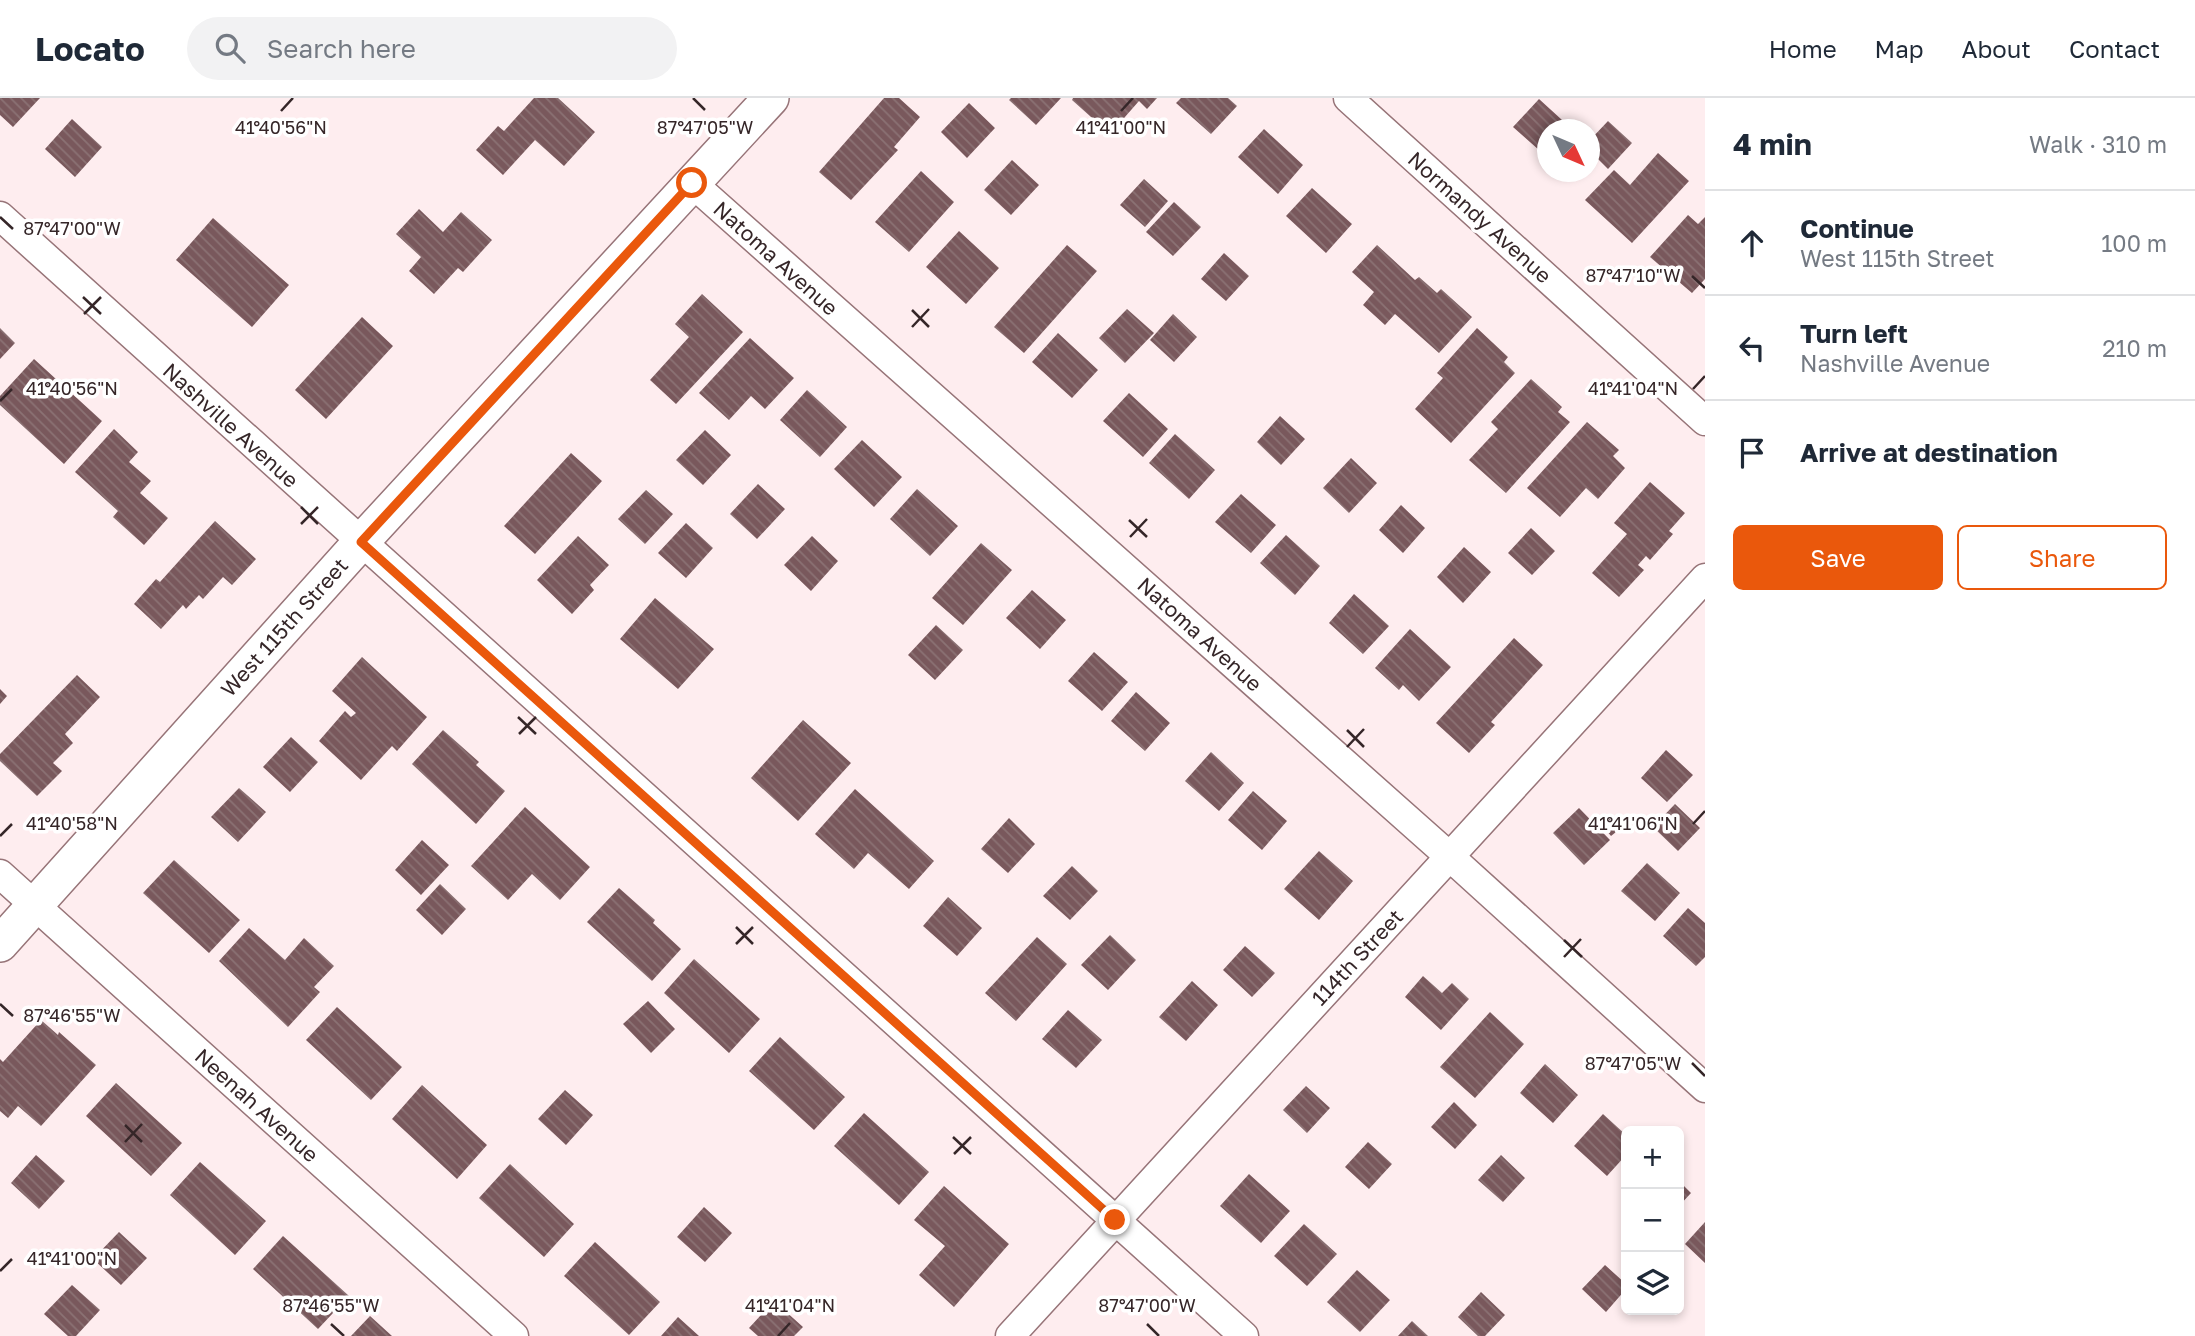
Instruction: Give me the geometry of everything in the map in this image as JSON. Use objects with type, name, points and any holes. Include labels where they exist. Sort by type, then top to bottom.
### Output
[{"type":"street","name":"West 115th Street","points":[[0,944],[361,542],[771,98]]},
{"type":"street","name":"Normandy Avenue","points":[[1348,98],[1705,421]]},
{"type":"street","name":"Natoma Avenue","points":[[692,183],[1449,856],[1705,1088]]},
{"type":"street","name":"Nashville Avenue","points":[[0,216],[1244,1336]]},
{"type":"street","name":"114th Street","points":[[1010,1336],[1705,578]]},
{"type":"street","name":"Neenah Avenue","points":[[0,874],[514,1336]]},
{"type":"building","points":[[0,98],[40,98],[13,127],[0,115]]},
{"type":"building","points":[[534,98],[558,98],[595,132],[564,166],[535,140],[503,175],[476,150],[498,126],[504,131]]},
{"type":"building","points":[[884,98],[899,98],[920,117],[894,147],[898,150],[851,200],[819,172]]},
{"type":"building","points":[[1061,98],[1036,125],[1009,100]]},
{"type":"building","points":[[1157,98],[1147,109],[1139,101],[1110,134],[1072,100]]},
{"type":"building","points":[[1181,98],[1228,98],[1237,106],[1211,134],[1176,103]]},
{"type":"building","points":[[1539,99],[1561,119],[1537,119],[1537,148],[1513,127]]},
{"type":"building","points":[[969,103],[995,128],[967,158],[941,132]]},
{"type":"building","points":[[72,119],[102,147],[75,177],[45,149]]},
{"type":"building","points":[[1608,121],[1632,143],[1608,169],[1600,161],[1600,129]]},
{"type":"building","points":[[1264,129],[1303,165],[1278,194],[1238,157]]},
{"type":"building","points":[[1658,153],[1689,181],[1632,243],[1585,200],[1614,170],[1630,185]]},
{"type":"building","points":[[1012,160],[1039,185],[1011,215],[984,190]]},
{"type":"building","points":[[921,171],[954,202],[909,252],[875,222]]},
{"type":"building","points":[[1144,179],[1168,201],[1145,227],[1120,205]]},
{"type":"building","points":[[1312,188],[1352,224],[1326,253],[1286,216]]},
{"type":"building","points":[[1174,202],[1201,227],[1173,256],[1146,232]]},
{"type":"building","points":[[419,209],[443,232],[461,212],[492,240],[463,272],[458,268],[434,294],[409,271],[421,257],[396,234]]},
{"type":"building","points":[[1688,215],[1698,224],[1705,217],[1705,279],[1692,293],[1650,257]]},
{"type":"building","points":[[213,218],[289,285],[252,327],[176,260]]},
{"type":"building","points":[[959,231],[999,268],[966,304],[926,267]]},
{"type":"building","points":[[1067,245],[1097,271],[1024,353],[994,327]]},
{"type":"building","points":[[1377,245],[1415,280],[1419,277],[1437,293],[1441,289],[1472,317],[1439,353],[1395,314],[1385,325],[1363,305],[1374,292],[1352,272]]},
{"type":"building","points":[[1224,253],[1249,276],[1226,301],[1201,279]]},
{"type":"building","points":[[702,294],[743,332],[676,404],[650,380],[689,337],[675,324]]},
{"type":"building","points":[[1127,309],[1154,333],[1125,363],[1099,338]]},
{"type":"building","points":[[1173,314],[1197,337],[1174,362],[1150,340]]},
{"type":"building","points":[[362,317],[393,346],[326,419],[295,390]]},
{"type":"building","points":[[0,328],[15,343],[0,359]]},
{"type":"building","points":[[1477,328],[1508,357],[1504,362],[1515,373],[1451,443],[1415,409],[1443,378],[1437,373]]},
{"type":"building","points":[[1058,333],[1098,370],[1072,398],[1032,362]]},
{"type":"building","points":[[750,338],[794,378],[765,409],[751,396],[729,420],[699,393]]},
{"type":"building","points":[[34,359],[102,421],[64,464],[0,405],[0,396]]},
{"type":"building","points":[[1531,379],[1562,407],[1558,412],[1570,422],[1506,493],[1469,460],[1498,429],[1491,422]]},
{"type":"building","points":[[807,390],[847,427],[820,457],[780,420]]},
{"type":"building","points":[[1129,393],[1168,429],[1143,457],[1103,421]]},
{"type":"building","points":[[1280,416],[1305,439],[1281,465],[1257,442]]},
{"type":"building","points":[[1587,422],[1619,450],[1613,456],[1625,468],[1598,499],[1586,488],[1560,517],[1527,488]]},
{"type":"building","points":[[114,429],[138,452],[129,462],[151,481],[140,493],[168,518],[144,545],[113,517],[118,511],[75,472]]},
{"type":"building","points":[[705,430],[731,455],[703,485],[676,460]]},
{"type":"building","points":[[1175,434],[1215,470],[1189,499],[1149,463]]},
{"type":"building","points":[[862,440],[902,477],[874,507],[834,469]]},
{"type":"building","points":[[571,453],[602,481],[535,554],[504,526]]},
{"type":"building","points":[[1351,458],[1377,483],[1349,513],[1323,488]]},
{"type":"building","points":[[1650,482],[1685,513],[1669,531],[1673,534],[1650,560],[1646,556],[1638,565],[1644,570],[1619,597],[1592,573],[1627,534],[1614,523]]},
{"type":"building","points":[[758,484],[785,509],[757,539],[730,514]]},
{"type":"building","points":[[917,489],[958,526],[930,556],[890,519]]},
{"type":"building","points":[[646,490],[673,514],[645,544],[618,519]]},
{"type":"building","points":[[1241,494],[1276,525],[1251,553],[1215,522]]},
{"type":"building","points":[[1401,505],[1425,528],[1403,553],[1379,530]]},
{"type":"building","points":[[215,521],[256,559],[232,585],[223,577],[203,599],[199,595],[186,609],[183,605],[161,629],[134,604],[156,579],[160,582]]},
{"type":"building","points":[[686,523],[713,548],[686,578],[658,553]]},
{"type":"building","points":[[1531,528],[1555,551],[1532,575],[1508,553]]},
{"type":"building","points":[[1286,535],[1320,566],[1295,595],[1260,563]]},
{"type":"building","points":[[578,536],[609,565],[590,585],[594,590],[572,614],[537,580]]},
{"type":"building","points":[[812,536],[838,561],[811,591],[784,565]]},
{"type":"building","points":[[981,543],[1012,570],[963,625],[932,598]]},
{"type":"building","points":[[1464,547],[1491,572],[1463,603],[1437,577]]},
{"type":"building","points":[[1032,590],[1066,620],[1040,649],[1006,618]]},
{"type":"building","points":[[1354,594],[1389,626],[1363,654],[1329,623]]},
{"type":"building","points":[[655,598],[714,649],[678,689],[620,639]]},
{"type":"building","points":[[936,625],[963,650],[935,680],[908,655]]},
{"type":"building","points":[[1410,629],[1451,667],[1419,701],[1403,685],[1399,690],[1375,668]]},
{"type":"building","points":[[1514,638],[1543,665],[1491,722],[1495,725],[1469,753],[1436,723]]},
{"type":"building","points":[[1094,652],[1128,682],[1102,711],[1068,681]]},
{"type":"building","points":[[362,657],[427,717],[397,751],[392,746],[361,780],[319,741],[345,711],[351,717],[356,713],[332,691]]},
{"type":"building","points":[[77,675],[100,697],[65,734],[73,743],[53,763],[62,771],[37,796],[0,761],[0,754]]},
{"type":"building","points":[[0,689],[7,696],[0,704]]},
{"type":"building","points":[[1136,692],[1170,723],[1145,751],[1111,721]]},
{"type":"building","points":[[803,720],[851,763],[798,821],[751,778]]},
{"type":"building","points":[[443,730],[479,762],[476,765],[505,791],[476,824],[412,764]]},
{"type":"building","points":[[291,737],[318,762],[290,792],[263,767]]},
{"type":"building","points":[[1666,750],[1693,775],[1667,802],[1641,778]]},
{"type":"building","points":[[1211,752],[1244,783],[1219,811],[1185,781]]},
{"type":"building","points":[[239,788],[266,812],[238,842],[211,817]]},
{"type":"building","points":[[855,789],[934,861],[909,889],[868,853],[854,869],[815,834]]},
{"type":"building","points":[[1253,791],[1287,821],[1262,850],[1228,820]]},
{"type":"building","points":[[1675,804],[1700,828],[1678,851],[1653,827]]},
{"type":"building","points":[[525,807],[590,867],[560,900],[532,874],[508,900],[471,866]]},
{"type":"building","points":[[1579,808],[1610,840],[1584,865],[1553,833]]},
{"type":"building","points":[[1609,814],[1621,828],[1611,836],[1599,822]]},
{"type":"building","points":[[1009,818],[1035,844],[1008,873],[981,849]]},
{"type":"building","points":[[422,840],[449,865],[421,895],[395,870]]},
{"type":"building","points":[[1319,851],[1353,881],[1319,920],[1284,889]]},
{"type":"building","points":[[174,860],[240,920],[209,953],[143,893]]},
{"type":"building","points":[[1647,863],[1680,893],[1655,921],[1621,891]]},
{"type":"building","points":[[1072,866],[1098,891],[1070,920],[1043,896]]},
{"type":"building","points":[[440,884],[466,909],[442,935],[416,910]]},
{"type":"building","points":[[619,888],[655,920],[653,923],[681,949],[652,981],[587,922]]},
{"type":"building","points":[[948,897],[982,928],[957,956],[923,926]]},
{"type":"building","points":[[1688,908],[1705,923],[1705,957],[1696,966],[1663,936]]},
{"type":"building","points":[[249,928],[285,960],[304,938],[334,966],[314,987],[320,992],[288,1027],[219,961]]},
{"type":"building","points":[[1110,935],[1136,960],[1108,990],[1081,965]]},
{"type":"building","points":[[1037,937],[1067,964],[1016,1021],[985,993]]},
{"type":"building","points":[[1245,946],[1275,973],[1252,997],[1223,970]]},
{"type":"building","points":[[694,959],[760,1019],[729,1053],[664,993]]},
{"type":"building","points":[[1423,976],[1442,993],[1452,983],[1469,999],[1441,1030],[1405,997]]},
{"type":"building","points":[[1192,981],[1218,1005],[1186,1041],[1159,1017]]},
{"type":"building","points":[[648,1001],[675,1029],[651,1053],[623,1024]]},
{"type":"building","points":[[337,1007],[402,1067],[371,1100],[306,1040]]},
{"type":"building","points":[[1068,1010],[1102,1040],[1076,1068],[1042,1039]]},
{"type":"building","points":[[1490,1012],[1524,1044],[1475,1098],[1440,1067]]},
{"type":"building","points":[[41,1020],[58,1035],[59,1032],[96,1065],[41,1126],[18,1106],[8,1118],[0,1111],[0,1059],[3,1062]]},
{"type":"building","points":[[780,1037],[845,1097],[814,1130],[749,1071]]},
{"type":"building","points":[[1545,1064],[1578,1095],[1553,1123],[1520,1093]]},
{"type":"building","points":[[116,1083],[182,1143],[151,1176],[86,1116]]},
{"type":"building","points":[[422,1085],[487,1145],[457,1179],[392,1119]]},
{"type":"building","points":[[1306,1086],[1330,1108],[1307,1133],[1283,1110]]},
{"type":"building","points":[[565,1090],[593,1115],[566,1145],[538,1119]]},
{"type":"building","points":[[1454,1102],[1477,1125],[1455,1149],[1431,1127]]},
{"type":"building","points":[[864,1113],[929,1172],[899,1205],[834,1146]]},
{"type":"building","points":[[1603,1114],[1621,1130],[1621,1161],[1607,1176],[1574,1146]]},
{"type":"building","points":[[1368,1142],[1392,1164],[1369,1189],[1345,1167]]},
{"type":"building","points":[[36,1155],[65,1181],[39,1209],[11,1183]]},
{"type":"building","points":[[1501,1155],[1525,1178],[1503,1202],[1478,1180]]},
{"type":"building","points":[[200,1162],[266,1221],[235,1255],[170,1195]]},
{"type":"building","points":[[510,1164],[574,1224],[544,1257],[479,1198]]},
{"type":"building","points":[[1249,1174],[1290,1211],[1261,1243],[1220,1206]]},
{"type":"building","points":[[944,1186],[1009,1244],[954,1307],[919,1275],[945,1246],[914,1220]]},
{"type":"building","points":[[1684,1186],[1691,1193],[1684,1201]]},
{"type":"building","points":[[704,1207],[732,1233],[705,1262],[677,1237]]},
{"type":"building","points":[[1705,1222],[1705,1263],[1685,1244]]},
{"type":"building","points":[[1304,1224],[1337,1254],[1307,1286],[1274,1256]]},
{"type":"building","points":[[119,1232],[147,1258],[121,1285],[93,1259]]},
{"type":"building","points":[[283,1236],[349,1296],[318,1329],[253,1269]]},
{"type":"building","points":[[595,1242],[660,1302],[629,1335],[564,1276]]},
{"type":"building","points":[[1605,1265],[1621,1279],[1621,1295],[1606,1312],[1582,1289]]},
{"type":"building","points":[[1357,1270],[1390,1300],[1360,1332],[1327,1302]]},
{"type":"building","points":[[72,1285],[100,1310],[76,1336],[68,1336],[44,1314]]},
{"type":"building","points":[[1481,1292],[1505,1315],[1485,1336],[1478,1336],[1458,1317]]},
{"type":"building","points":[[774,1301],[803,1327],[794,1336],[758,1336],[749,1328]]},
{"type":"building","points":[[370,1316],[392,1336],[351,1336]]},
{"type":"building","points":[[678,1317],[699,1336],[661,1336]]},
{"type":"building","points":[[1412,1321],[1428,1336],[1398,1336]]},
{"type":"route","points":[[692,183],[361,542],[1115,1220]]}]
